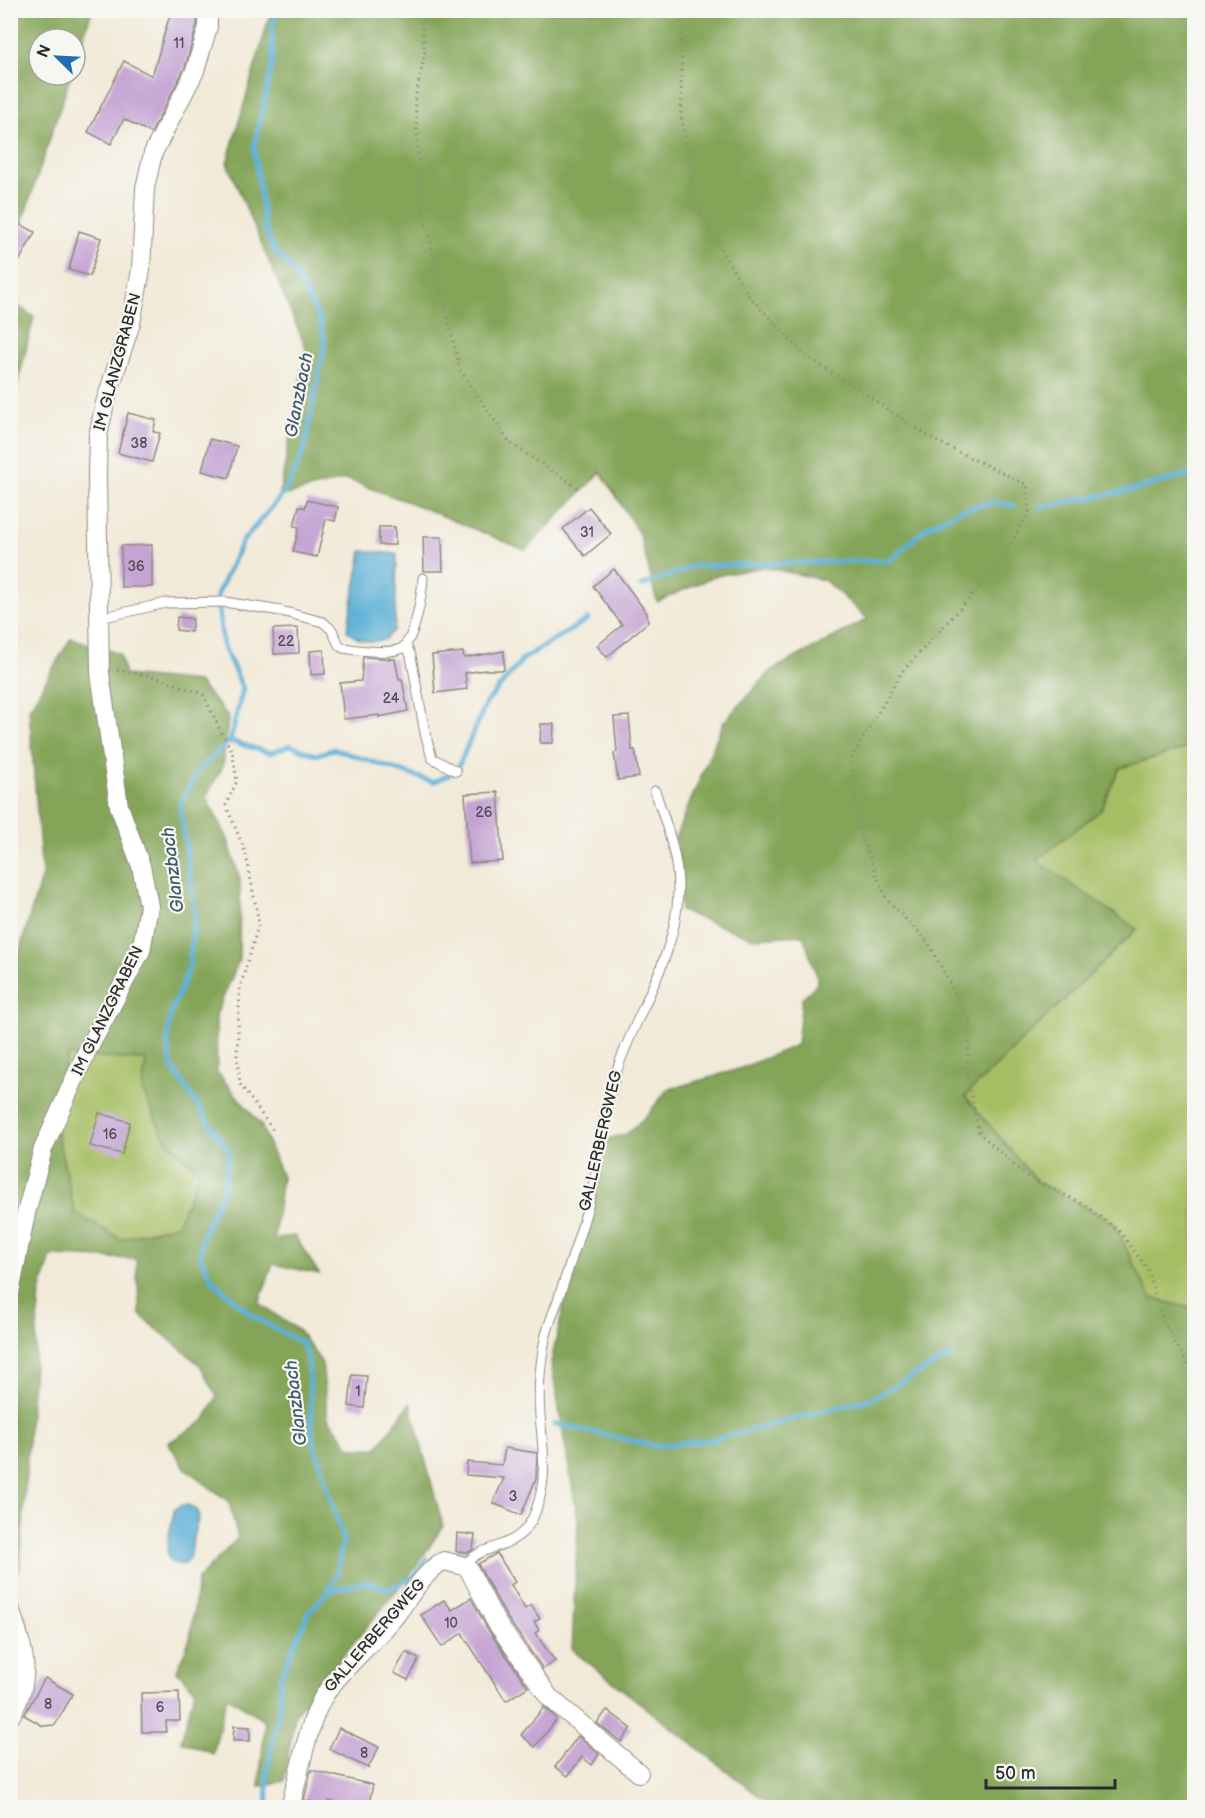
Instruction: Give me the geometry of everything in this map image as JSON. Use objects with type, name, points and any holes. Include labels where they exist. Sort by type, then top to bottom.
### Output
[{"type":"street","name":"IM GLANZGRABEN","points":[[10,1292],[26,1212],[43,1149],[86,1053],[141,951],[149,906],[141,866],[119,806],[100,667],[98,436],[105,403],[131,323],[141,270],[145,188],[153,153],[195,71],[208,27],[208,10]]},
{"type":"street","name":"GALLERBERGWEG","points":[[290,1808],[315,1714],[334,1682],[385,1628],[438,1563],[444,1561],[464,1566]]},
{"type":"street","points":[[464,1566],[472,1575],[496,1622],[549,1697],[639,1773]]},
{"type":"street","points":[[10,1608],[25,1659],[26,1675],[18,1702],[10,1717]]},
{"type":"lane","points":[[100,618],[166,603],[224,602],[281,611],[323,622],[332,630],[339,645],[346,648],[397,651],[406,645],[417,613],[423,578]]},
{"type":"lane","points":[[406,645],[411,656],[425,733],[432,758],[456,771]]},
{"type":"lane","name":"GALLERBERGWEG","points":[[464,1566],[474,1556],[512,1541],[527,1527],[537,1508],[545,1452],[540,1415],[539,1376],[545,1338],[592,1188],[604,1118],[614,1077],[669,942],[676,913],[677,872],[668,829],[655,791]]},
{"type":"path","points":[[420,10],[425,52],[415,99],[421,201],[460,370],[510,443],[581,490]]},
{"type":"path","points":[[682,10],[681,114],[695,198],[713,236],[748,295],[806,356],[938,442],[1028,485],[1029,511],[997,568],[902,672],[851,758],[861,837],[887,900],[928,942],[970,1021],[967,1075],[979,1133],[1024,1174],[1085,1205],[1119,1231],[1147,1268],[1163,1321],[1188,1365],[1194,1366]]},
{"type":"path","points":[[100,667],[155,677],[203,694],[232,750],[237,782],[226,805],[246,854],[259,923],[240,988],[237,1055],[240,1084],[275,1134]]},
{"type":"green space","points":[[11,11],[92,11],[87,27],[27,27],[27,87],[67,87],[11,256]]},
{"type":"green space","points":[[271,11],[1194,11],[1194,746],[1120,768],[1101,810],[1036,860],[1137,929],[965,1096],[1037,1182],[1113,1222],[1151,1298],[1194,1309],[1194,1807],[773,1807],[572,1650],[578,1520],[551,1362],[581,1231],[607,1139],[627,1134],[649,1113],[667,1090],[739,1069],[797,1045],[802,998],[817,984],[817,977],[803,935],[753,938],[680,911],[682,876],[675,838],[723,723],[770,671],[868,619],[824,580],[763,567],[715,576],[657,602],[640,535],[601,472],[525,550],[346,479],[279,497],[306,348],[227,163]]},
{"type":"green space","points":[[11,301],[34,317],[11,410]]},
{"type":"green space","points":[[71,638],[120,654],[125,675],[198,682],[228,716],[223,766],[206,797],[227,837],[240,879],[239,960],[216,1015],[217,1072],[261,1125],[282,1177],[274,1238],[295,1236],[319,1274],[273,1264],[259,1303],[299,1331],[322,1363],[328,1418],[351,1448],[377,1448],[410,1403],[443,1526],[415,1568],[295,1714],[284,1781],[259,1786],[265,1721],[227,1696],[213,1754],[181,1741],[195,1690],[177,1671],[190,1638],[198,1579],[238,1538],[229,1502],[186,1469],[168,1443],[204,1421],[217,1397],[200,1365],[140,1315],[136,1259],[51,1256],[40,1293],[20,1570],[11,1573],[11,979],[42,875],[29,709]],"holes":[[[68,1056],[146,1060],[142,1090],[165,1139],[200,1172],[177,1225],[120,1239],[75,1213],[50,1103]]]},
{"type":"green space","points":[[1194,746],[1194,1309],[1151,1298],[1113,1222],[1037,1182],[965,1096],[1137,929],[1035,861],[1101,810],[1120,768]]},
{"type":"green space","points":[[68,1056],[146,1060],[165,1139],[200,1172],[177,1225],[120,1239],[75,1213],[50,1103]]},
{"type":"green space","points":[[24,1615],[37,1670],[11,1677],[11,1621]]},
{"type":"water","points":[[362,551],[397,554],[394,630],[384,640],[364,641],[347,630]]},
{"type":"water","points":[[182,1505],[188,1505],[197,1511],[199,1517],[191,1555],[184,1564],[175,1564],[170,1560],[167,1545],[174,1511]]},
{"type":"building","points":[[171,11],[197,19],[197,25],[185,67],[151,133],[124,119],[111,144],[88,132],[124,61],[152,76]]},
{"type":"building","points":[[20,224],[35,232],[10,278],[10,242]]},
{"type":"building","points":[[79,231],[101,238],[90,276],[69,270]]},
{"type":"building","points":[[128,413],[156,420],[153,432],[160,433],[152,462],[118,453]]},
{"type":"building","points":[[210,439],[237,446],[229,478],[202,471]]},
{"type":"building","points":[[307,500],[338,507],[335,521],[326,519],[317,557],[293,552],[299,527],[294,526],[299,506],[305,508]]},
{"type":"building","points":[[589,507],[611,534],[585,556],[563,529]]},
{"type":"building","points":[[379,527],[395,527],[395,545],[379,545]]},
{"type":"building","points":[[423,537],[442,537],[443,571],[424,571]]},
{"type":"building","points":[[152,545],[152,587],[121,587],[121,546]]},
{"type":"building","points":[[614,569],[647,613],[648,622],[607,657],[597,646],[622,625],[593,586]]},
{"type":"building","points":[[177,617],[193,619],[191,632],[176,630]]},
{"type":"building","points":[[298,628],[299,653],[274,654],[273,629]]},
{"type":"building","points":[[324,650],[325,674],[311,675],[310,651]]},
{"type":"building","points":[[504,651],[504,670],[465,673],[467,689],[435,693],[432,655],[463,652],[464,658]]},
{"type":"building","points":[[363,657],[395,659],[399,679],[402,679],[408,711],[379,717],[379,715],[344,719],[340,683],[361,681]]},
{"type":"building","points":[[629,716],[632,750],[635,750],[639,777],[618,780],[614,753],[617,752],[614,717]]},
{"type":"building","points":[[541,724],[554,724],[553,743],[540,743]]},
{"type":"building","points":[[498,792],[503,861],[470,863],[465,794]]},
{"type":"building","points":[[99,1113],[130,1122],[122,1154],[90,1146]]},
{"type":"building","points":[[352,1375],[367,1376],[364,1408],[349,1406]]},
{"type":"building","points":[[505,1448],[537,1453],[536,1479],[521,1515],[493,1503],[504,1478],[466,1475],[467,1462],[502,1465]]},
{"type":"building","points":[[457,1533],[475,1535],[473,1549],[469,1552],[456,1551]]},
{"type":"building","points":[[497,1553],[515,1582],[511,1585],[525,1609],[531,1605],[540,1619],[534,1622],[539,1630],[535,1633],[555,1661],[543,1669],[506,1616],[478,1564]]},
{"type":"building","points":[[471,1598],[487,1628],[528,1687],[506,1701],[462,1633],[442,1647],[421,1615],[444,1600],[452,1610]]},
{"type":"building","points":[[406,1652],[419,1659],[408,1680],[394,1673]]},
{"type":"building","points":[[45,1678],[73,1694],[55,1725],[43,1726],[24,1715]]},
{"type":"building","points":[[179,1692],[180,1721],[166,1721],[166,1732],[142,1732],[141,1693]]},
{"type":"building","points":[[544,1707],[557,1719],[535,1747],[521,1735]]},
{"type":"building","points":[[607,1710],[631,1728],[621,1742],[597,1723]]},
{"type":"building","points":[[234,1726],[250,1727],[250,1741],[233,1741]]},
{"type":"building","points":[[339,1728],[379,1747],[368,1768],[329,1749]]},
{"type":"building","points":[[578,1736],[599,1754],[592,1765],[582,1757],[568,1776],[555,1767]]},
{"type":"building","points":[[311,1770],[373,1785],[368,1808],[355,1808],[329,1801],[328,1806],[304,1800]]},
{"type":"waterway","name":"Glanzbach","points":[[268,1808],[267,1770],[280,1706],[280,1678],[309,1612],[328,1591],[337,1574],[343,1538],[313,1440],[308,1358],[302,1343],[254,1317],[213,1281],[200,1256],[202,1237],[224,1187],[229,1152],[172,1067],[167,1042],[171,1012],[189,968],[195,911],[180,805],[198,770],[230,741],[243,689],[223,645],[217,595],[242,542],[285,492],[304,451],[325,342],[319,318],[293,270],[275,252],[265,229],[254,147],[273,61],[272,24],[280,10]]},
{"type":"waterway","points":[[1040,507],[1132,490],[1194,473]]},
{"type":"waterway","points":[[641,586],[694,566],[891,560],[927,527],[961,510],[995,502],[1014,506]]},
{"type":"waterway","points":[[459,765],[486,703],[523,659],[588,619]]},
{"type":"waterway","points":[[230,741],[271,753],[290,745],[316,755],[334,749],[433,782],[449,775]]},
{"type":"waterway","points":[[555,1424],[656,1446],[711,1440],[871,1399],[952,1355]]},
{"type":"waterway","points":[[328,1591],[366,1582],[389,1589],[414,1577],[427,1559]]}]
